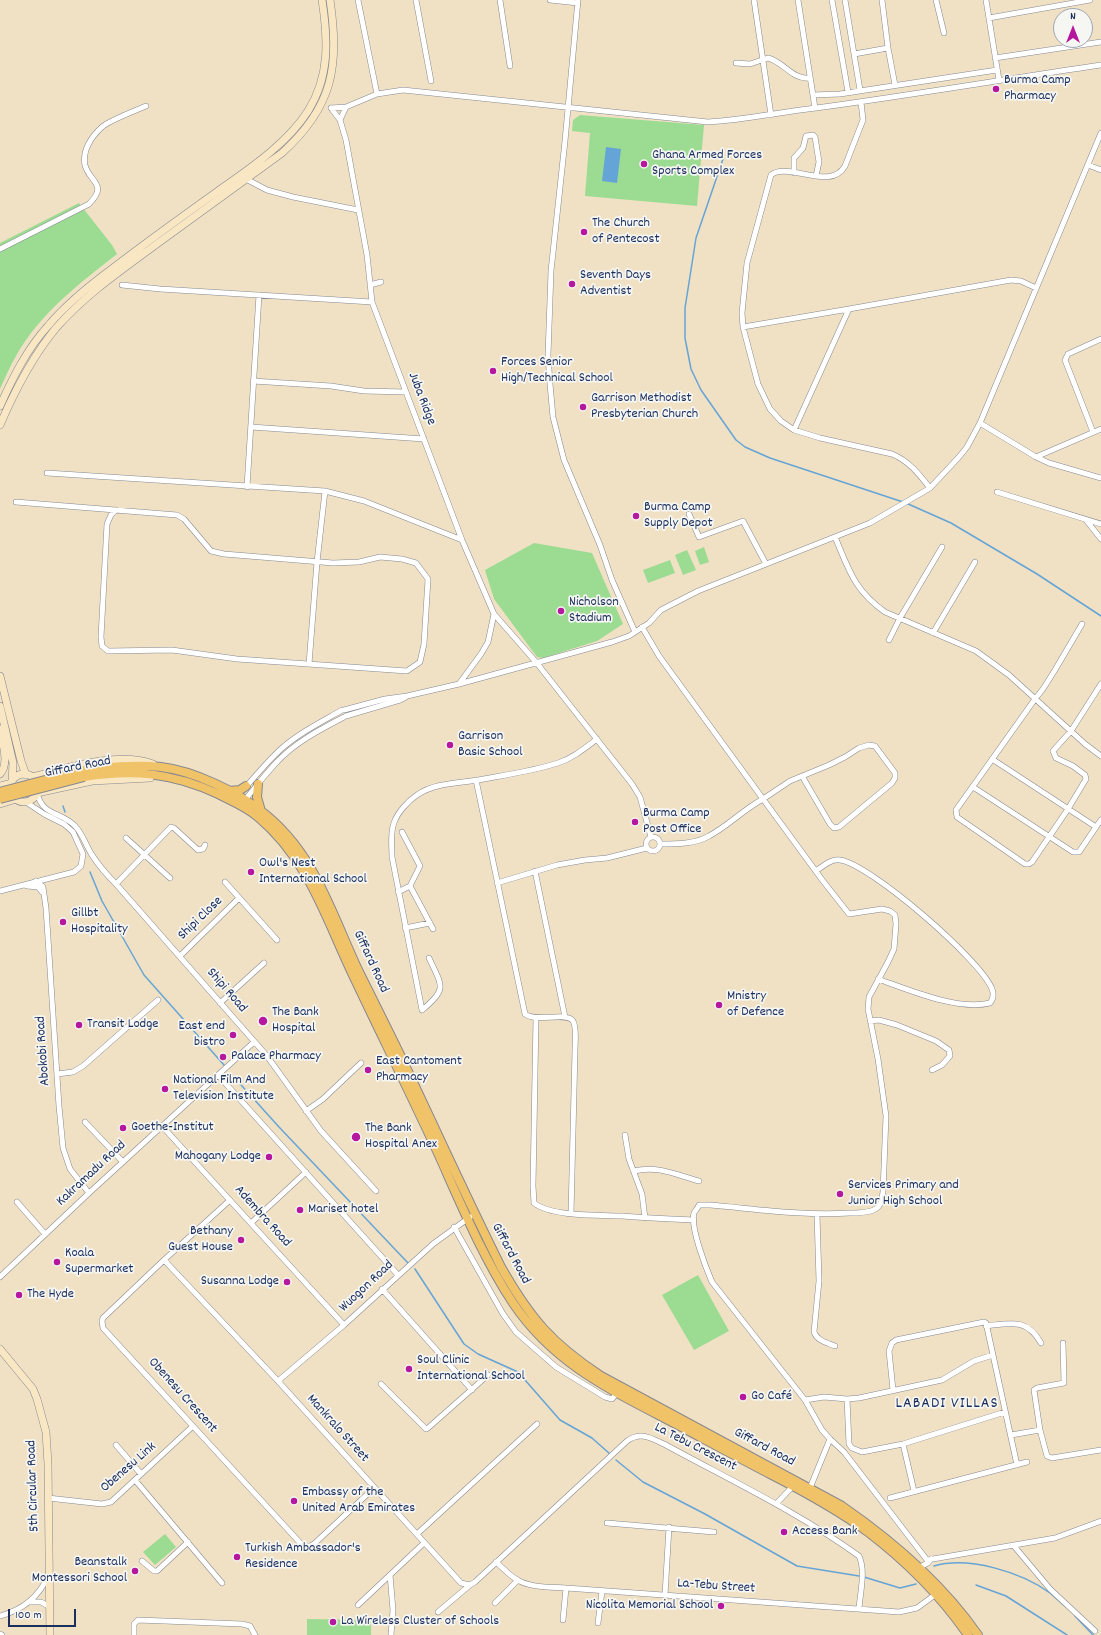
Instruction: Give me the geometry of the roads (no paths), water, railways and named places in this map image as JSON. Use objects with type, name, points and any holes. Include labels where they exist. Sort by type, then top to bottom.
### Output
[{"type":"main road","points":[[0,406],[24,359],[47,327],[64,308],[85,289],[160,232],[236,178],[287,137],[297,126],[312,104],[322,80],[326,65],[326,29],[322,0]]},
{"type":"main road","points":[[0,425],[16,388],[37,354],[68,316],[96,290],[129,264],[282,153],[308,126],[327,91],[332,69],[335,43],[330,0]]},
{"type":"main road","points":[[0,676],[21,761],[29,776],[38,784],[38,793],[33,799],[26,802],[16,799],[0,804]]},
{"type":"main road","points":[[0,707],[13,764],[11,792],[16,799]]},
{"type":"main road","points":[[0,729],[5,760],[4,767],[0,774]]},
{"type":"main road","name":"Giffard Road","points":[[29,776],[95,761],[140,761],[261,811],[284,832],[302,854],[317,878],[359,971],[403,1061],[496,1275],[513,1303],[532,1329],[557,1354],[596,1382],[793,1486],[836,1510],[866,1531],[896,1555],[936,1594],[968,1635]]},
{"type":"main road","name":"Giffard Road","points":[[0,792],[129,766],[162,771],[182,772],[229,791],[278,837],[296,857],[312,883],[352,972],[471,1216],[518,1297],[547,1334],[566,1352],[601,1376],[842,1506],[872,1527],[920,1567],[960,1611],[978,1635]]},
{"type":"main road","name":"Giffard Road","points":[[38,793],[92,781],[153,778],[162,771]]},
{"type":"main road","name":"Giffard Road","points":[[0,799],[84,774]]},
{"type":"main road","points":[[0,786],[12,783],[17,777],[29,776]]},
{"type":"main road","points":[[258,784],[257,796],[261,811]]},
{"type":"main road","points":[[229,791],[240,790],[246,786]]},
{"type":"main road","name":"5th Circular Road","points":[[0,1349],[28,1382],[37,1399],[46,1432],[50,1573],[50,1635]]},
{"type":"street","points":[[358,0],[377,94]]},
{"type":"street","points":[[416,0],[431,81]]},
{"type":"street","points":[[500,0],[510,66]]},
{"type":"street","points":[[550,0],[578,2],[553,248],[548,355],[553,417],[564,460],[600,545],[612,580],[635,632]]},
{"type":"street","points":[[754,0],[771,115]]},
{"type":"street","points":[[798,0],[814,108]]},
{"type":"street","points":[[832,0],[848,92]]},
{"type":"street","points":[[845,0],[860,90]]},
{"type":"street","points":[[882,0],[888,48],[895,85]]},
{"type":"street","points":[[936,0],[944,32]]},
{"type":"street","points":[[986,0],[998,80]]},
{"type":"street","points":[[989,18],[1090,0]]},
{"type":"street","points":[[995,58],[1101,42]]},
{"type":"street","points":[[854,54],[888,48]]},
{"type":"street","points":[[736,63],[750,64],[763,59],[773,59],[801,78],[810,78]]},
{"type":"street","points":[[340,120],[346,107],[377,94],[392,91],[414,91],[708,122],[734,121],[1101,65]]},
{"type":"street","points":[[813,95],[848,92],[997,70]]},
{"type":"street","points":[[861,102],[863,120],[842,172],[833,177],[774,172],[769,179],[747,263],[742,313],[743,326],[754,373],[770,409],[781,421],[794,430],[820,438],[902,458],[930,488]]},
{"type":"street","points":[[0,249],[89,204],[97,197],[98,187],[85,165],[86,146],[102,126],[146,106]]},
{"type":"street","name":"Juba Ridge","points":[[346,107],[330,108],[340,120],[346,140],[366,255],[372,302],[462,540],[494,614],[536,662],[632,784],[640,797],[651,837]]},
{"type":"street","points":[[239,801],[246,786],[264,765],[282,748],[316,724],[343,710],[385,699],[407,696],[458,684],[612,642],[635,632],[661,610],[676,601],[870,523],[930,488],[967,447],[980,423],[1101,133]]},
{"type":"street","points":[[794,173],[794,158],[803,148],[806,136],[813,135],[815,137],[819,158],[816,176]]},
{"type":"street","points":[[1088,165],[1101,170]]},
{"type":"street","points":[[246,179],[273,192],[358,210]]},
{"type":"street","points":[[743,326],[1011,280],[1021,281],[1036,288]]},
{"type":"street","points":[[370,285],[380,282]]},
{"type":"street","points":[[122,285],[160,289],[372,302]]},
{"type":"street","points":[[247,487],[259,295]]},
{"type":"street","points":[[794,430],[849,309]]},
{"type":"street","points":[[1093,432],[1065,360],[1068,354],[1101,339]]},
{"type":"street","points":[[253,381],[331,386],[364,391],[406,392]]},
{"type":"street","points":[[980,423],[1036,457],[1049,463],[1101,478]]},
{"type":"street","points":[[251,426],[424,439]]},
{"type":"street","points":[[1036,457],[1101,429]]},
{"type":"street","points":[[47,474],[325,491],[364,501],[462,540]]},
{"type":"street","points":[[309,664],[317,562],[325,491]]},
{"type":"street","points":[[997,492],[1101,525],[1096,532]]},
{"type":"street","points":[[16,502],[116,510],[177,515],[184,519],[211,550],[217,552],[317,562],[359,562],[380,557],[402,559],[416,563],[428,579],[424,644],[420,662],[407,671],[237,660],[172,650],[111,652],[106,650],[102,646],[101,636],[107,524],[111,515],[116,510]]},
{"type":"street","points":[[689,514],[699,537],[743,522],[766,564]]},
{"type":"street","points":[[1085,519],[1101,539]]},
{"type":"street","points":[[835,537],[850,572],[863,594],[885,612],[976,651],[1004,671],[1071,731],[1100,753]]},
{"type":"street","points":[[889,640],[900,618],[942,547]]},
{"type":"street","points":[[932,633],[975,562]]},
{"type":"street","points":[[458,684],[481,654],[488,642],[494,614]]},
{"type":"street","points":[[1082,624],[1043,689],[1034,698],[956,810],[957,817],[1025,864],[1032,862],[1068,809],[1084,782],[1085,775],[1073,766],[1056,758],[1053,752],[1071,731],[1101,684]]},
{"type":"street","points":[[642,627],[659,656],[849,914],[882,909],[890,911],[894,915],[896,924],[894,949],[869,997],[868,1009],[878,1060],[886,1116],[882,1202],[879,1207],[873,1210],[859,1213],[817,1214],[797,1214],[699,1205],[694,1213],[694,1220],[701,1250],[712,1282],[804,1400],[822,1430],[844,1452],[924,1558],[931,1559],[1055,1538],[1101,1521]]},
{"type":"street","points":[[239,801],[258,784],[275,763],[310,736],[345,717],[400,700],[407,696]]},
{"type":"street","points":[[429,958],[440,981],[441,987],[440,993],[422,1010],[392,857],[392,836],[394,823],[402,810],[416,796],[429,789],[559,762],[572,757],[597,739]]},
{"type":"street","points":[[660,844],[682,843],[699,840],[709,836],[790,781],[845,757],[859,748],[869,745],[875,746],[894,774],[895,778],[892,783],[839,827],[834,828],[830,824],[802,776]]},
{"type":"street","points":[[992,759],[1096,827]]},
{"type":"street","points":[[476,780],[522,1006],[525,1014],[529,1017],[536,1018],[565,1017],[571,1018],[574,1022],[571,1214]]},
{"type":"street","points":[[973,787],[1076,853],[1079,852],[1101,820]]},
{"type":"street","name":"Shipi Road","points":[[38,793],[40,801],[45,809],[64,818],[75,826],[96,860],[254,1042],[285,1080],[306,1111],[322,1131],[376,1191]]},
{"type":"street","points":[[0,891],[74,872],[81,866],[83,854],[72,830],[26,802]]},
{"type":"street","points":[[116,884],[171,828],[174,828],[198,850],[202,849],[205,845]]},
{"type":"street","points":[[398,892],[410,886],[420,866],[402,832]]},
{"type":"street","points":[[646,848],[646,841],[651,837],[657,838],[660,844]]},
{"type":"street","points":[[126,838],[170,878]]},
{"type":"street","points":[[497,883],[535,871],[585,860],[607,858],[646,848],[650,851],[655,851],[659,848],[660,844]]},
{"type":"street","points":[[816,871],[830,862],[840,859],[850,863],[881,882],[926,918],[962,950],[986,977],[992,988],[993,996],[990,1003],[963,1004],[932,997],[878,979]]},
{"type":"street","points":[[535,871],[565,1017]]},
{"type":"street","name":"Abokobi Road","points":[[33,882],[43,887],[46,908],[59,1106],[66,1159],[70,1169],[89,1193]]},
{"type":"street","name":"Shipi Close","points":[[225,882],[277,940]]},
{"type":"street","points":[[20,886],[33,885],[38,887],[44,899]]},
{"type":"street","points":[[410,886],[433,928]]},
{"type":"street","name":"Shipi Close","points":[[180,956],[239,898]]},
{"type":"street","points":[[406,928],[430,923]]},
{"type":"street","points":[[220,1003],[264,963]]},
{"type":"street","points":[[57,1074],[73,1072],[83,1066],[158,1000]]},
{"type":"street","points":[[536,1018],[534,1203],[538,1207],[571,1214],[694,1220]]},
{"type":"street","points":[[870,1021],[879,1020],[897,1025],[936,1041],[949,1050],[950,1056],[942,1065],[932,1070]]},
{"type":"street","name":"Kakramadu Road","points":[[0,1277],[89,1193],[254,1042]]},
{"type":"street","points":[[306,1111],[323,1099],[361,1063]]},
{"type":"street","points":[[218,1075],[398,1275]]},
{"type":"street","points":[[85,1122],[123,1162]]},
{"type":"street","name":"Adembra Road","points":[[162,1126],[344,1325]]},
{"type":"street","points":[[625,1136],[629,1159],[642,1194],[646,1212],[645,1218]]},
{"type":"street","points":[[634,1171],[649,1169],[670,1172],[699,1181]]},
{"type":"street","points":[[251,1223],[306,1172]]},
{"type":"street","name":"Obenesu Crescent","points":[[230,1200],[164,1260],[104,1318],[102,1325],[303,1546],[310,1546],[314,1544],[374,1488]]},
{"type":"street","points":[[17,1202],[45,1234]]},
{"type":"street","points":[[817,1214],[820,1281],[814,1332],[815,1335],[824,1342],[835,1346]]},
{"type":"street","name":"Wuogon Road","points":[[278,1381],[344,1325],[432,1244],[471,1216]]},
{"type":"street","points":[[454,1227],[503,1314],[516,1332],[556,1367],[605,1397],[612,1398],[617,1393]]},
{"type":"street","name":"Mankralo Street","points":[[164,1260],[278,1381],[461,1583],[470,1584]]},
{"type":"street","points":[[382,1290],[472,1390]]},
{"type":"street","points":[[893,1390],[888,1351],[892,1343],[896,1340],[982,1322],[986,1324],[1017,1465]]},
{"type":"street","points":[[986,1326],[1017,1323],[1035,1332],[1041,1343]]},
{"type":"street","points":[[1063,1343],[1064,1383],[1037,1388],[1034,1390],[1040,1430],[1048,1456],[1052,1458],[1101,1450]]},
{"type":"street","points":[[804,1400],[824,1397],[847,1399],[942,1380],[974,1360],[993,1355]]},
{"type":"street","points":[[382,1384],[426,1429],[488,1375]]},
{"type":"street","points":[[847,1399],[849,1444],[852,1448],[862,1452],[903,1444],[1005,1412]]},
{"type":"street","points":[[417,1534],[537,1424]]},
{"type":"street","name":"Obenesu Link","points":[[48,1498],[107,1504],[111,1502],[193,1426]]},
{"type":"street","points":[[1011,1435],[1040,1430]]},
{"type":"street","name":"La Tebu Crescent","points":[[496,1562],[627,1441],[640,1435],[647,1436],[664,1444],[776,1504],[810,1523],[859,1556],[862,1569],[859,1609]]},
{"type":"street","points":[[810,1488],[830,1439]]},
{"type":"street","points":[[903,1444],[914,1491]]},
{"type":"street","points":[[116,1445],[141,1474]]},
{"type":"street","points":[[890,1498],[1027,1462]]},
{"type":"street","points":[[135,1480],[222,1582]]},
{"type":"street","points":[[776,1504],[793,1486]]},
{"type":"street","points":[[607,1523],[669,1527],[714,1532]]},
{"type":"street","points":[[665,1595],[669,1527]]},
{"type":"street","points":[[142,1561],[156,1571],[188,1542]]},
{"type":"street","points":[[358,1605],[424,1543]]},
{"type":"street","points":[[1014,1546],[1050,1589],[1095,1631]]},
{"type":"street","points":[[920,1567],[928,1563],[931,1559]]},
{"type":"street","points":[[438,1612],[496,1562]]},
{"type":"street","name":"La-Tebu Street","points":[[496,1562],[518,1580],[528,1584],[602,1591],[899,1612],[912,1610],[922,1605],[936,1594]]},
{"type":"street","points":[[0,1616],[29,1602],[41,1591],[50,1573]]},
{"type":"street","points":[[390,1575],[393,1610],[391,1635]]},
{"type":"street","points":[[495,1603],[518,1580]]},
{"type":"street","points":[[564,1620],[566,1588]]},
{"type":"street","points":[[598,1622],[602,1591]]},
{"type":"street","points":[[29,1602],[41,1602],[50,1606]]},
{"type":"street","points":[[134,1635],[134,1624],[138,1620],[242,1624],[250,1626],[255,1635]]},
{"type":"water","points":[[606,147],[621,149],[617,183],[602,181]]},
{"type":"waterway","points":[[723,159],[696,238],[685,308],[685,338],[691,369],[701,390],[736,440],[745,447],[770,458],[903,502]]},
{"type":"waterway","points":[[906,503],[951,523],[1037,574],[1101,616]]},
{"type":"waterway","points":[[63,806],[65,812]]},
{"type":"waterway","points":[[90,872],[102,901],[144,975],[224,1065]]},
{"type":"waterway","points":[[233,1076],[279,1127],[408,1263]]},
{"type":"waterway","points":[[415,1269],[464,1344],[478,1354],[518,1372],[560,1420],[592,1438],[610,1454]]},
{"type":"waterway","points":[[616,1460],[643,1482],[705,1514],[797,1566],[859,1576]]},
{"type":"waterway","points":[[934,1566],[948,1563],[963,1563],[994,1568],[1038,1585],[1066,1607]]},
{"type":"waterway","points":[[864,1577],[900,1588],[916,1584]]},
{"type":"waterway","points":[[976,1585],[1006,1596],[1067,1635]]},
{"type":"waterway","points":[[1075,1616],[1093,1635]]},
{"type":"place","name":"Burma Camp Pharmacy","points":[[996,89]]},
{"type":"place","name":"Ghana Armed Forces Sports Complex","points":[[644,164]]},
{"type":"place","name":"The Church of Pentecost","points":[[584,232]]},
{"type":"place","name":"Seventh Days Adventist","points":[[572,284]]},
{"type":"place","name":"Forces Senior High/Technical School","points":[[493,371]]},
{"type":"place","name":"Garrison Methodist Presbyterian Church","points":[[583,407]]},
{"type":"place","name":"Burma Camp Supply Depot","points":[[636,516]]},
{"type":"place","name":"Nicholson Stadium","points":[[561,611]]},
{"type":"place","name":"Garrison Basic School","points":[[450,745]]},
{"type":"place","name":"Burma Camp Post Office","points":[[635,822]]},
{"type":"place","name":"Owl's Nest International School","points":[[251,872]]},
{"type":"place","name":"Gillbt Hospitality","points":[[63,922]]},
{"type":"place","name":"Mnistry of Defence","points":[[719,1005]]},
{"type":"place","name":"The Bank Hospital","points":[[263,1021]]},
{"type":"place","name":"Transit Lodge","points":[[79,1025]]},
{"type":"place","name":"East end bistro","points":[[233,1035]]},
{"type":"place","name":"Palace Pharmacy","points":[[223,1057]]},
{"type":"place","name":"East Cantoment Pharmacy","points":[[368,1070]]},
{"type":"place","name":"National Film And Television Institute","points":[[165,1089]]},
{"type":"place","name":"Goethe-Institut","points":[[123,1128]]},
{"type":"place","name":"The Bank Hospital Anex","points":[[356,1137]]},
{"type":"place","name":"Mahogany Lodge","points":[[269,1157]]},
{"type":"place","name":"Services Primary and Junior High School","points":[[840,1194]]},
{"type":"place","name":"Mariset hotel","points":[[300,1210]]},
{"type":"place","name":"Bethany Guest House","points":[[241,1240]]},
{"type":"place","name":"Koala Supermarket","points":[[57,1262]]},
{"type":"place","name":"Susanna Lodge","points":[[287,1282]]},
{"type":"place","name":"The Hyde","points":[[19,1295]]},
{"type":"place","name":"Soul Clinic International School","points":[[409,1369]]},
{"type":"place","name":"Go Café","points":[[743,1397]]},
{"type":"place","name":"Embassy of the United Arab Emirates","points":[[294,1501]]},
{"type":"place","name":"Access Bank","points":[[784,1532]]},
{"type":"place","name":"Turkish Ambassador's Residence","points":[[237,1557]]},
{"type":"place","name":"Beanstalk Montessori School","points":[[135,1571]]},
{"type":"place","name":"Nicolita Memorial School","points":[[721,1606]]},
{"type":"place","name":"La Wireless Cluster of Schools","points":[[333,1622]]},
{"type":"district","name":"LABADI VILLAS","points":[[947,1405]]}]
